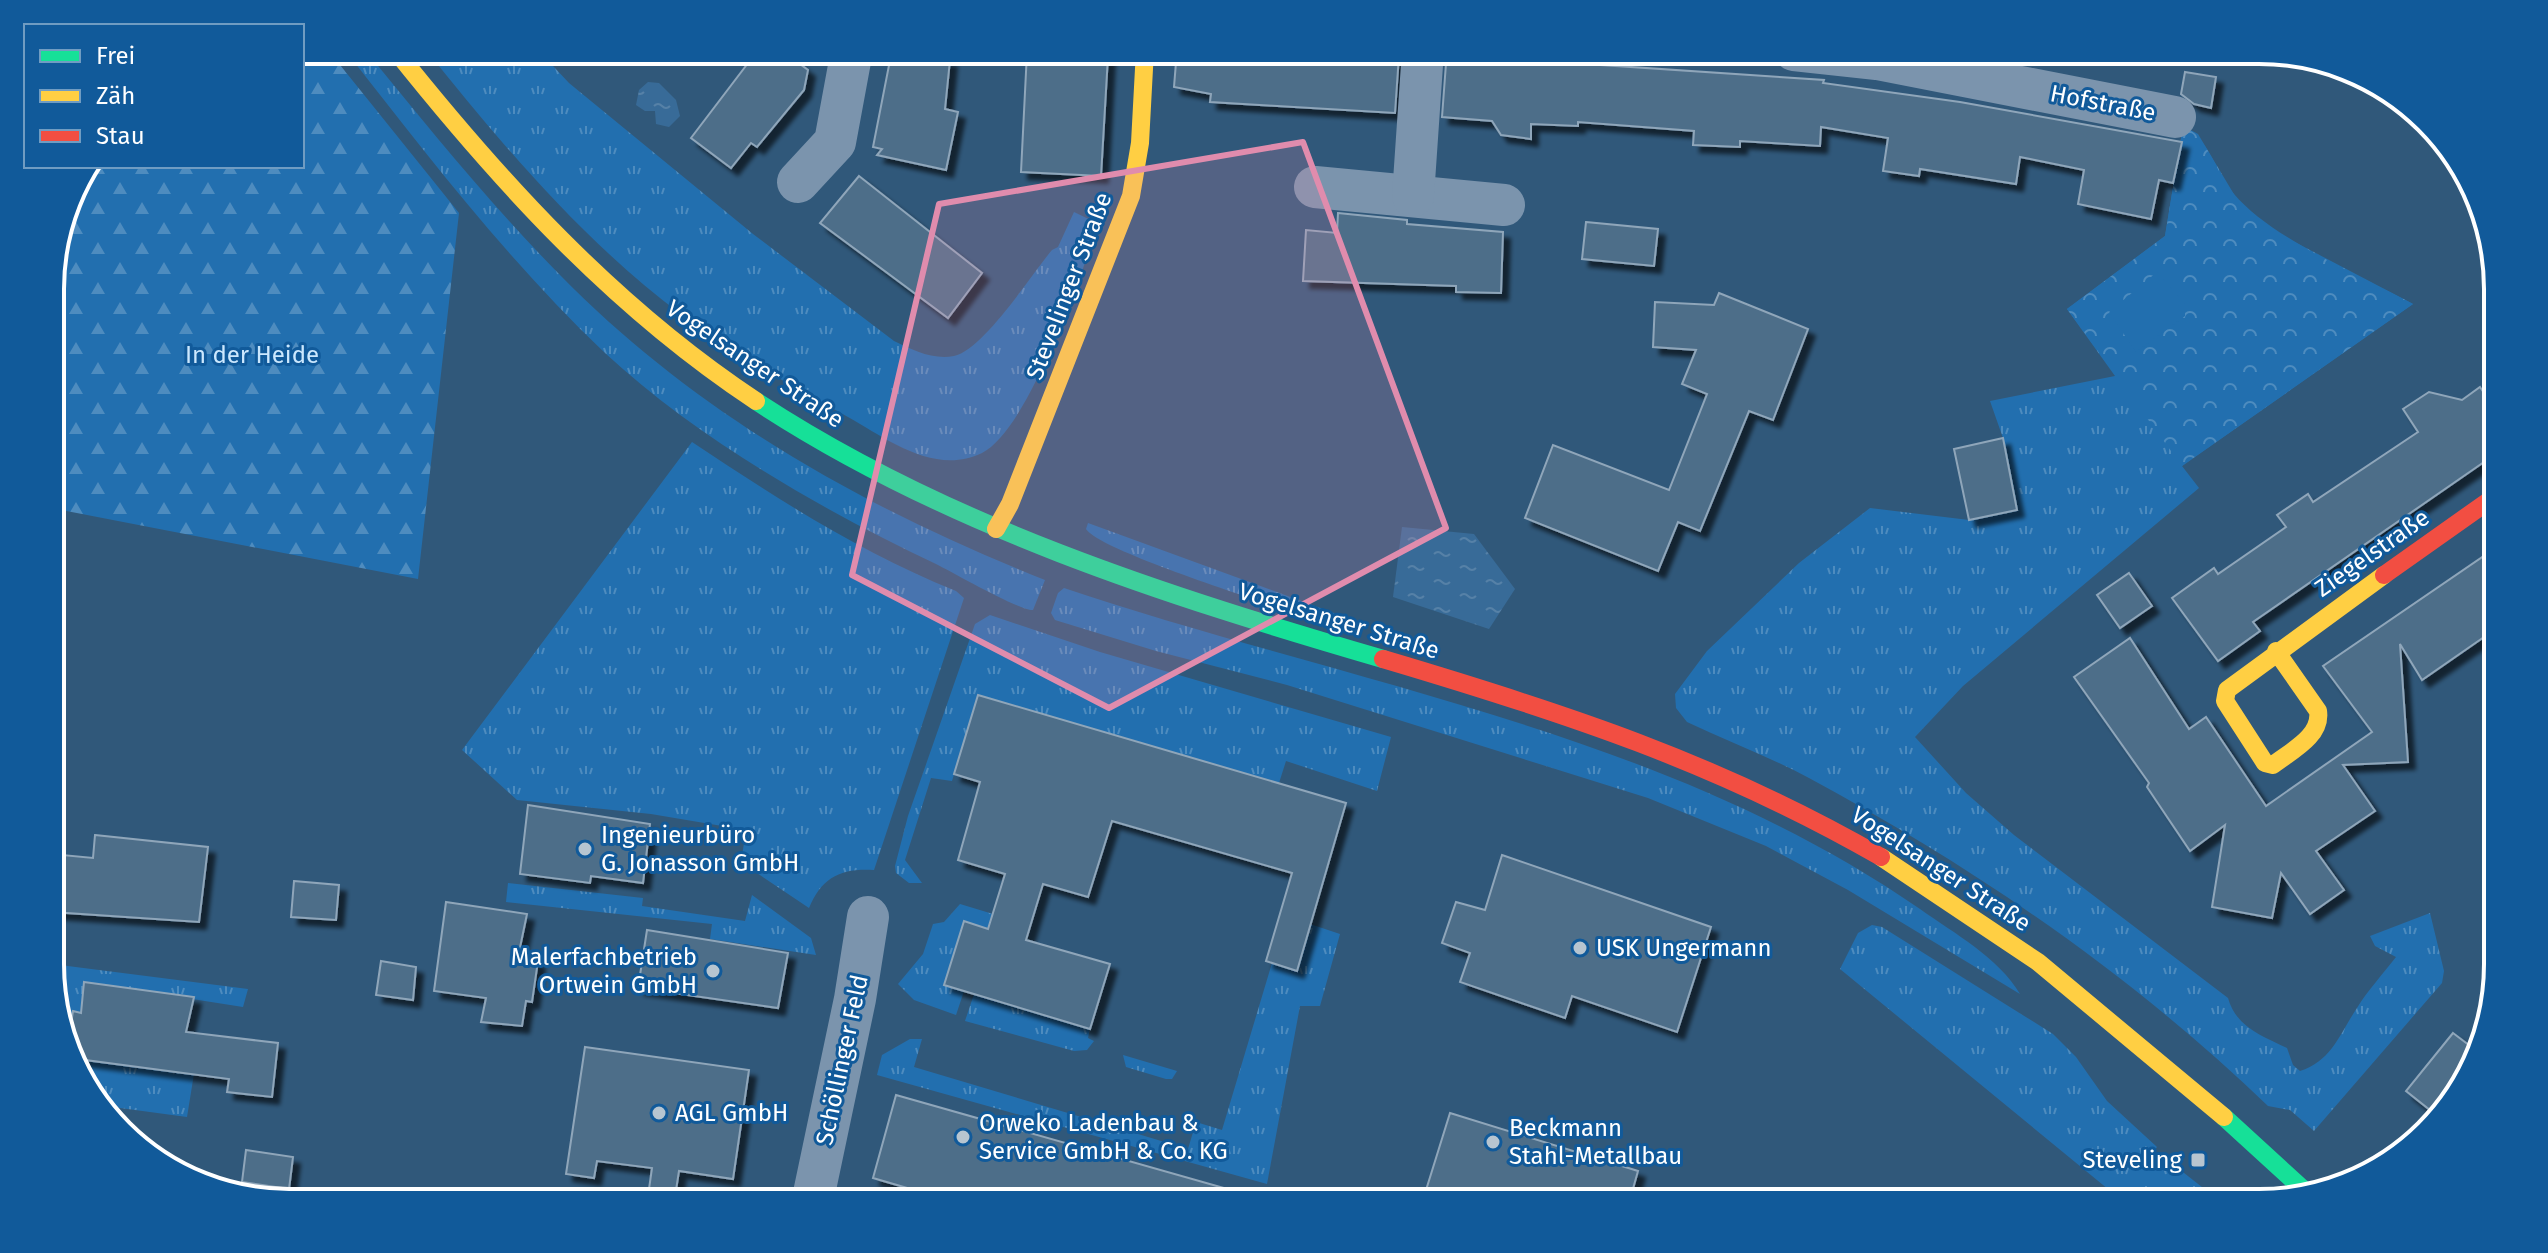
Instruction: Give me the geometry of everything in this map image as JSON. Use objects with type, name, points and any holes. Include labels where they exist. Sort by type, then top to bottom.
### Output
[{"type":"main road","name":"Vogelsanger Straße","points":[[406,64],[471,145],[539,222],[655,328],[778,413],[885,475],[996,529],[1234,614],[1625,735],[1734,779],[1823,822],[1960,906],[2032,958],[2120,1027],[2299,1186]]},
{"type":"main road","name":"Stevelinger Straße","points":[[996,529],[1010,504],[1131,196],[1140,143],[1144,64]]},
{"type":"main road","name":"Ziegelstraße","points":[[2276,651],[2318,711],[2320,723],[2315,732],[2273,765],[2265,763],[2225,701],[2233,682],[2276,651],[2484,504]]},
{"type":"street","points":[[798,182],[835,142],[849,64]]},
{"type":"street","points":[[1413,196],[1422,64]]},
{"type":"street","name":"Hofstraße","points":[[1924,64],[2175,117]]},
{"type":"street","points":[[1315,187],[1504,205]]},
{"type":"street","name":"Schöllinger Feld","points":[[815,1189],[855,999],[868,917]]},
{"type":"highlighted area","points":[[1303,142],[1446,528],[1109,708],[852,575],[939,204]]},
{"type":"green space","name":"In der Heide","points":[[304,64],[339,64],[459,213],[418,579],[64,511],[64,274],[68,245],[87,189],[99,168],[304,168]]},
{"type":"green space","points":[[356,64],[377,64],[534,248],[613,325],[668,371],[726,414],[849,489],[913,522],[1045,580],[1033,610],[1001,598],[849,520],[763,470],[680,415],[641,385],[570,318],[502,245]]},
{"type":"green space","points":[[437,64],[551,64],[569,83],[753,234],[894,341],[931,355],[954,356],[979,340],[993,326],[1052,250],[1058,247],[1074,212],[1099,224],[1066,313],[1035,384],[1000,438],[982,453],[964,459],[929,458],[895,444],[763,369],[682,315],[578,224],[485,122]]},
{"type":"green space","points":[[2183,126],[2198,134],[2235,196],[2228,207],[2413,304],[2182,466],[2199,488],[1963,686],[1915,737],[1966,793],[2014,835],[2228,998],[2244,1023],[2259,1035],[2287,1048],[2293,1065],[2300,1071],[2328,1053],[2366,995],[2396,957],[2375,946],[2370,936],[2430,913],[2444,971],[2442,983],[2314,1131],[2290,1110],[2268,1106],[2216,1058],[2107,968],[1991,886],[1871,812],[1809,778],[1687,722],[1676,708],[1675,694],[1707,651],[1799,563],[1870,508],[1969,520],[2017,510],[2003,438],[1990,401],[2115,376],[2067,309],[2165,236]]},
{"type":"green space","points":[[2183,126],[2199,138],[2234,194],[2270,226],[2318,255],[2413,304],[2182,466],[2067,309],[2165,236]]},
{"type":"green space","points":[[2157,272],[2185,304],[2185,316],[2136,352],[2109,312]]},
{"type":"green space","points":[[692,442],[755,484],[853,542],[956,591],[964,598],[874,870],[852,871],[834,877],[820,889],[809,908],[751,869],[742,856],[746,830],[651,814],[517,800],[462,750]]},
{"type":"green space","points":[[1088,523],[1334,613],[1356,628],[1347,630],[1165,568],[1100,540],[1086,529]]},
{"type":"green space","points":[[1064,588],[1505,718],[1613,755],[1719,798],[1822,848],[1920,909],[1988,957],[2020,994],[1848,890],[1766,846],[1648,798],[1287,685],[1156,651],[1055,620],[1051,613],[1058,593]]},
{"type":"green space","points":[[990,615],[1100,652],[1391,737],[1377,791],[1286,761],[1279,783],[978,695],[952,781],[931,778],[905,860],[922,883],[909,883],[896,873],[895,866],[908,816],[975,624]]},
{"type":"green space","points":[[508,883],[643,898],[642,906],[745,921],[752,895],[811,938],[816,955],[710,939],[712,924],[506,902]]},
{"type":"green space","points":[[960,904],[993,914],[988,929],[964,922],[944,984],[964,991],[956,1015],[914,1000],[898,984],[923,954],[933,924],[944,922]]},
{"type":"green space","points":[[1310,924],[1340,934],[1320,1006],[1300,1006],[1267,1184],[877,1075],[882,1055],[910,1039],[922,1039],[914,1067],[1188,1149],[1196,1122],[1222,1130],[1272,963]]},
{"type":"green space","points":[[1872,925],[1882,927],[2053,1034],[2076,1057],[2107,1101],[2157,1147],[2151,1155],[2173,1174],[2179,1169],[2204,1189],[2108,1189],[1840,969],[1858,933]]},
{"type":"green space","points":[[64,966],[248,989],[243,1007],[84,982],[81,1013],[70,1014]]},
{"type":"green space","points":[[974,994],[1090,1029],[1088,1038],[1094,1041],[1087,1050],[1074,1051],[965,1021]]},
{"type":"green space","points":[[198,1049],[187,1117],[116,1107],[85,1058]]},
{"type":"green space","points":[[1123,1055],[1177,1071],[1172,1079],[1166,1079],[1126,1067]]},
{"type":"water","points":[[648,82],[659,83],[676,100],[680,116],[669,127],[656,124],[655,111],[645,111],[636,105],[639,90]]},
{"type":"water","points":[[1402,527],[1474,534],[1515,589],[1489,629],[1393,597]]},
{"type":"building","points":[[747,64],[800,64],[808,70],[804,90],[757,147],[751,143],[731,168],[691,138]]},
{"type":"building","points":[[889,64],[950,64],[945,109],[958,112],[946,170],[877,155],[882,149],[873,147]]},
{"type":"building","points":[[1026,64],[1108,64],[1101,176],[1021,172]]},
{"type":"building","points":[[1176,64],[1398,64],[1395,113],[1210,102],[1211,94],[1174,87]]},
{"type":"building","points":[[1446,64],[1586,64],[1824,80],[1823,83],[1960,102],[2182,142],[2173,183],[2159,180],[2151,219],[2078,204],[2084,170],[2020,157],[2016,184],[1920,169],[1919,176],[1883,171],[1888,138],[1821,127],[1820,146],[1740,141],[1740,147],[1693,145],[1694,131],[1578,122],[1578,126],[1531,124],[1531,139],[1501,135],[1492,121],[1442,117]]},
{"type":"building","points":[[2185,72],[2216,77],[2211,108],[2194,104],[2181,94]]},
{"type":"building","points":[[859,176],[982,273],[948,318],[820,223]]},
{"type":"building","points":[[1338,213],[1407,220],[1407,224],[1503,232],[1501,293],[1456,292],[1456,286],[1303,281],[1306,230],[1337,233]]},
{"type":"building","points":[[1586,222],[1658,229],[1654,266],[1582,259]]},
{"type":"building","points":[[1719,293],[1808,329],[1773,420],[1749,411],[1700,531],[1678,522],[1658,571],[1525,518],[1553,445],[1669,490],[1707,394],[1682,384],[1696,350],[1653,347],[1655,302],[1714,305]]},
{"type":"building","points":[[2480,387],[2484,393],[2484,462],[2253,622],[2260,631],[2218,661],[2172,598],[2214,568],[2218,574],[2286,527],[2277,515],[2308,494],[2313,502],[2418,432],[2403,409],[2429,392],[2462,400]]},
{"type":"building","points":[[2003,438],[2017,510],[1969,520],[1954,449]]},
{"type":"building","points":[[2484,556],[2484,637],[2422,680],[2400,644],[2408,762],[2343,765],[2375,811],[2316,851],[2344,890],[2310,914],[2281,873],[2272,918],[2212,907],[2225,825],[2190,851],[2147,787],[2149,783],[2074,677],[2130,638],[2189,729],[2206,717],[2266,806],[2372,732],[2323,666]]},
{"type":"building","points":[[2129,573],[2152,606],[2120,628],[2097,595]]},
{"type":"building","points":[[978,695],[1346,803],[1297,971],[1266,961],[1292,873],[1112,821],[1088,897],[1043,884],[1026,940],[1110,964],[1090,1029],[944,985],[964,921],[988,929],[1005,874],[958,860],[980,782],[954,774]]},
{"type":"building","name":"Ingenieurbüro G. Jonasson GmbH","points":[[528,805],[650,824],[643,883],[591,876],[590,883],[520,874]]},
{"type":"building","points":[[95,835],[208,847],[199,922],[64,913],[64,855],[93,858]]},
{"type":"building","name":"USK Ungermann","points":[[1502,855],[1711,927],[1677,1032],[1572,996],[1565,1018],[1460,982],[1470,953],[1442,943],[1456,902],[1485,910]]},
{"type":"building","points":[[294,881],[339,885],[336,920],[291,917]]},
{"type":"building","points":[[446,902],[527,914],[518,957],[538,961],[532,1002],[526,1001],[522,1026],[481,1022],[486,998],[434,991]]},
{"type":"building","name":"Malerfachbetrieb Ortwein GmbH","points":[[647,930],[788,953],[778,1008],[638,988]]},
{"type":"building","points":[[381,961],[416,967],[413,1000],[376,995]]},
{"type":"building","points":[[84,982],[194,997],[186,1032],[278,1043],[272,1097],[227,1092],[229,1079],[86,1060],[72,1020],[73,1011],[81,1013]]},
{"type":"building","points":[[2453,1033],[2469,1045],[2461,1064],[2430,1110],[2406,1091]]},
{"type":"building","name":"AGL GmbH","points":[[585,1047],[749,1070],[733,1179],[679,1171],[676,1189],[649,1189],[652,1168],[597,1161],[594,1178],[566,1174]]},
{"type":"building","name":"Orweko Ladenbau & Service GmbH & Co. KG","points":[[896,1095],[1227,1189],[911,1189],[873,1178]]},
{"type":"building","name":"Beckmann Stahl-Metallbau","points":[[1450,1113],[1638,1171],[1633,1189],[1426,1189]]},
{"type":"building","points":[[246,1150],[293,1157],[289,1189],[242,1182]]},
{"type":"traffic: fast","points":[[756,401],[829,445],[981,521],[1140,583],[1383,659]]},
{"type":"traffic: fast","points":[[2224,1117],[2299,1186]]},
{"type":"traffic: slow","points":[[406,64],[518,195],[607,284],[704,364],[756,401]]},
{"type":"traffic: slow","points":[[996,529],[1010,504],[1131,196],[1140,143],[1144,64]]},
{"type":"traffic: slow","points":[[2276,651],[2318,711],[2318,720],[2304,742],[2273,765],[2265,763],[2225,701],[2227,690],[2384,575]]},
{"type":"traffic: slow","points":[[1881,857],[2038,962],[2224,1117]]},
{"type":"traffic: jam","points":[[2384,575],[2484,504]]},
{"type":"traffic: jam","points":[[1383,659],[1576,720],[1699,767],[1760,794],[1881,857]]},
{"type":"place","name":"Ingenieurbüro G. Jonasson GmbH","points":[[585,849]]},
{"type":"place","name":"USK Ungermann","points":[[1580,948]]},
{"type":"place","name":"Malerfachbetrieb Ortwein GmbH","points":[[713,971]]},
{"type":"place","name":"AGL GmbH","points":[[659,1113]]},
{"type":"place","name":"Orweko Ladenbau & Service GmbH & Co. KG","points":[[963,1137]]},
{"type":"place","name":"Beckmann Stahl-Metallbau","points":[[1493,1142]]},
{"type":"place","name":"Steveling","points":[[2198,1160]]}]
